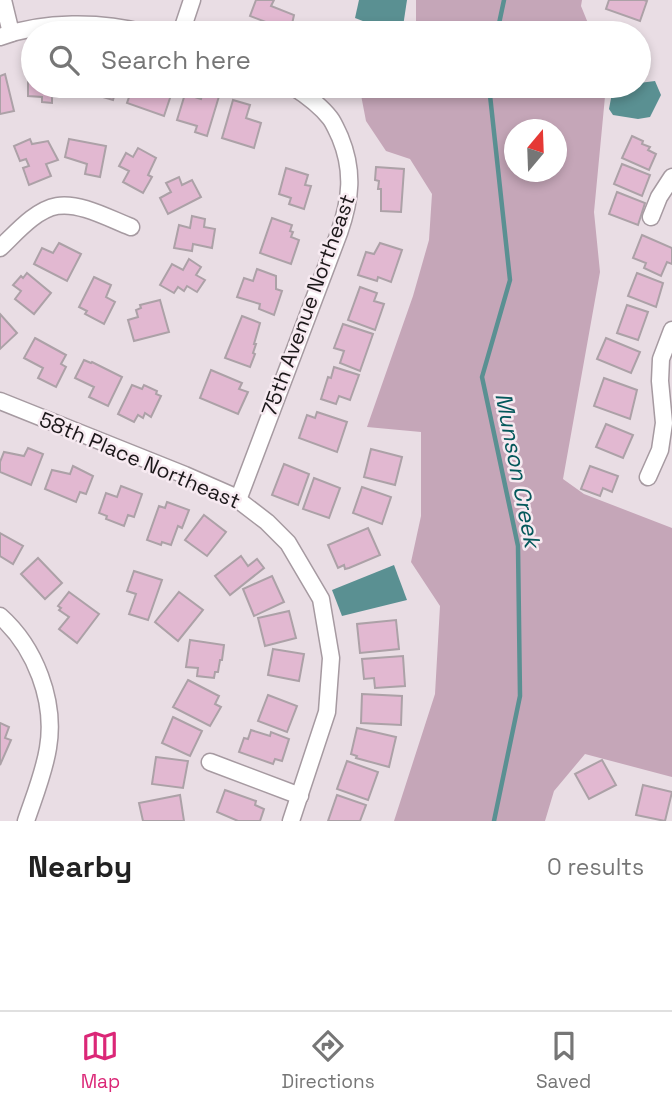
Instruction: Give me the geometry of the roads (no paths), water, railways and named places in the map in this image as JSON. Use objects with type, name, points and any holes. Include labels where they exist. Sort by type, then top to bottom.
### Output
[{"type":"street","points":[[3,0],[5,35]]},
{"type":"street","points":[[185,21],[192,0]]},
{"type":"street","name":"75th Avenue Northeast","points":[[238,500],[347,210],[351,187],[349,164],[331,119],[309,98]]},
{"type":"street","points":[[651,217],[672,177]]},
{"type":"street","points":[[0,248],[34,217],[57,206],[80,208],[131,227]]},
{"type":"street","points":[[648,477],[668,424],[660,381],[662,359],[672,330]]},
{"type":"street","name":"58th Place Northeast","points":[[0,401],[185,475],[238,500],[267,522],[288,543],[321,599],[330,646],[331,682],[321,734],[291,821]]},
{"type":"street","points":[[0,616],[13,627],[33,660],[45,688],[50,718],[48,747],[26,821]]},
{"type":"street","points":[[210,762],[300,796]]},
{"type":"water","points":[[359,0],[407,0],[404,21],[363,21],[355,18]]},
{"type":"water","points":[[655,81],[661,95],[650,117],[638,119],[613,115],[609,109],[611,98],[651,98],[651,82]]},
{"type":"water","points":[[394,565],[407,600],[342,616],[332,590]]},
{"type":"waterway","name":"Munson Creek","points":[[500,21],[504,0]]},
{"type":"waterway","name":"Munson Creek","points":[[490,98],[510,280],[482,377],[518,546],[520,696],[494,821]]}]
